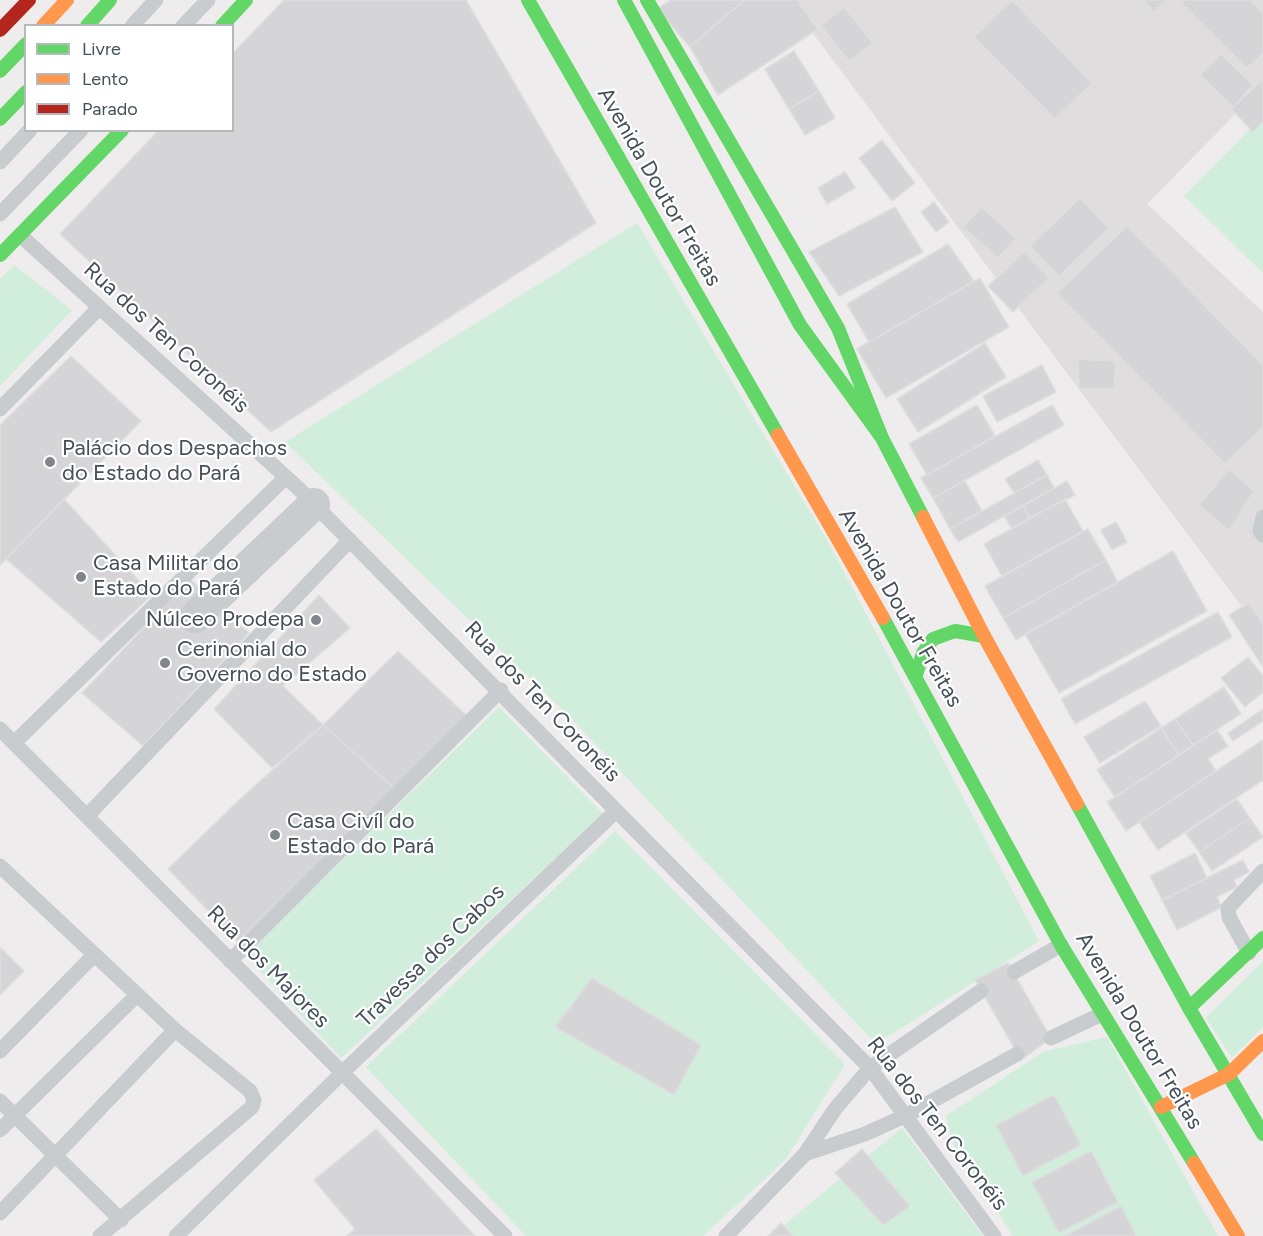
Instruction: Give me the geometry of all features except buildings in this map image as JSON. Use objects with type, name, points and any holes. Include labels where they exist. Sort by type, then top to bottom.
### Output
[{"type":"main road","points":[[0,30],[29,0]]},
{"type":"main road","points":[[45,24],[67,0]]},
{"type":"main road","points":[[89,24],[110,0]]},
{"type":"main road","points":[[224,24],[246,0]]},
{"type":"main road","name":"Avenida Doutor Freitas","points":[[528,0],[916,675],[1061,945],[1238,1236]]},
{"type":"main road","points":[[624,0],[800,325],[882,438]]},
{"type":"main road","points":[[646,0],[838,328],[882,438],[984,636],[1189,1008],[1263,1134]]},
{"type":"main road","points":[[0,71],[24,46]]},
{"type":"main road","points":[[0,119],[24,94]]},
{"type":"main road","points":[[0,255],[120,132]]},
{"type":"main road","points":[[916,675],[923,653],[933,639],[955,631],[984,636]]},
{"type":"main road","points":[[1189,1008],[1263,938]]},
{"type":"main road","points":[[1161,1107],[1229,1074],[1263,1041]]},
{"type":"street","points":[[195,617],[314,504]]},
{"type":"lane","points":[[134,24],[156,0]]},
{"type":"lane","points":[[185,24],[208,0]]},
{"type":"lane","points":[[0,162],[28,132]]},
{"type":"lane","points":[[0,214],[79,132]]},
{"type":"lane","name":"Rua dos Ten Coronéis","points":[[20,235],[98,309],[314,504],[501,690],[616,811],[870,1068],[907,1115],[994,1236]]},
{"type":"lane","points":[[0,409],[98,309]]},
{"type":"lane","points":[[14,743],[286,477]]},
{"type":"lane","points":[[1263,517],[1260,531],[1263,535]]},
{"type":"lane","points":[[87,816],[350,540]]},
{"type":"lane","points":[[230,961],[501,690]]},
{"type":"lane","name":"Rua dos Majores","points":[[0,729],[505,1236]]},
{"type":"lane","name":"Travessa dos Cabos","points":[[176,1236],[342,1073],[616,811]]},
{"type":"lane","points":[[0,866],[175,1030],[250,1091],[254,1100],[252,1107],[100,1236]]},
{"type":"lane","points":[[1249,952],[1229,917],[1228,908],[1263,871]]},
{"type":"lane","points":[[1014,972],[1061,945]]},
{"type":"lane","points":[[0,1052],[94,955]]},
{"type":"lane","points":[[726,1236],[805,1154],[835,1109],[870,1068],[981,992]]},
{"type":"lane","points":[[0,1130],[137,995]]},
{"type":"lane","points":[[1051,1038],[1102,1014]]},
{"type":"lane","points":[[0,1213],[175,1030]]},
{"type":"lane","points":[[805,1154],[865,1134],[907,1115],[1017,1053]]},
{"type":"lane","points":[[0,1101],[121,1220]]},
{"type":"shaded area","points":[[788,0],[1263,0],[1263,86],[1147,204],[1263,312],[1263,635]]},
{"type":"green space","points":[[1263,116],[1263,273],[1184,196]]},
{"type":"green space","points":[[637,223],[828,542],[1039,941],[876,1044],[572,719],[285,442]]},
{"type":"green space","points":[[14,265],[72,310],[0,386],[0,279]]},
{"type":"green space","points":[[499,707],[603,814],[341,1058],[245,955]]},
{"type":"green space","points":[[615,831],[845,1064],[785,1160],[703,1236],[526,1236],[366,1067]]},
{"type":"green space","points":[[1263,961],[1263,1027],[1232,1058],[1206,1018]]},
{"type":"green space","points":[[1107,1037],[1218,1236],[1013,1236],[950,1138],[946,1116],[1043,1052]]},
{"type":"green space","points":[[902,1128],[983,1236],[794,1236],[784,1225]]},
{"type":"traffic: fast","points":[[89,24],[110,0]]},
{"type":"traffic: fast","points":[[224,24],[246,0]]},
{"type":"traffic: fast","points":[[528,0],[778,435]]},
{"type":"traffic: fast","points":[[624,0],[800,325],[882,438]]},
{"type":"traffic: fast","points":[[647,0],[838,328],[882,438],[923,517]]},
{"type":"traffic: fast","points":[[0,71],[24,46]]},
{"type":"traffic: fast","points":[[0,119],[24,94]]},
{"type":"traffic: fast","points":[[0,255],[120,132]]},
{"type":"traffic: fast","points":[[883,618],[1061,945],[1194,1163]]},
{"type":"traffic: fast","points":[[916,675],[923,653],[933,639],[955,631],[984,636]]},
{"type":"traffic: fast","points":[[1077,804],[1189,1008],[1263,1134]]},
{"type":"traffic: fast","points":[[1189,1008],[1263,938]]},
{"type":"traffic: slow","points":[[45,24],[67,0]]},
{"type":"traffic: slow","points":[[778,435],[883,618]]},
{"type":"traffic: slow","points":[[923,517],[984,636],[1077,804]]},
{"type":"traffic: slow","points":[[1161,1107],[1229,1074],[1263,1041]]},
{"type":"traffic: slow","points":[[1194,1163],[1238,1236]]},
{"type":"traffic: jam","points":[[0,30],[29,0]]},
{"type":"place","name":"Palácio dos Despachos do Estado do Pará","points":[[50,462]]},
{"type":"place","name":"Casa Militar do Estado do Pará","points":[[81,577]]},
{"type":"place","name":"Núlceo Prodepa","points":[[316,620]]},
{"type":"place","name":"Cerinonial do Governo do Estado","points":[[165,663]]},
{"type":"place","name":"Casa Civíl do Estado do Pará","points":[[275,835]]}]
